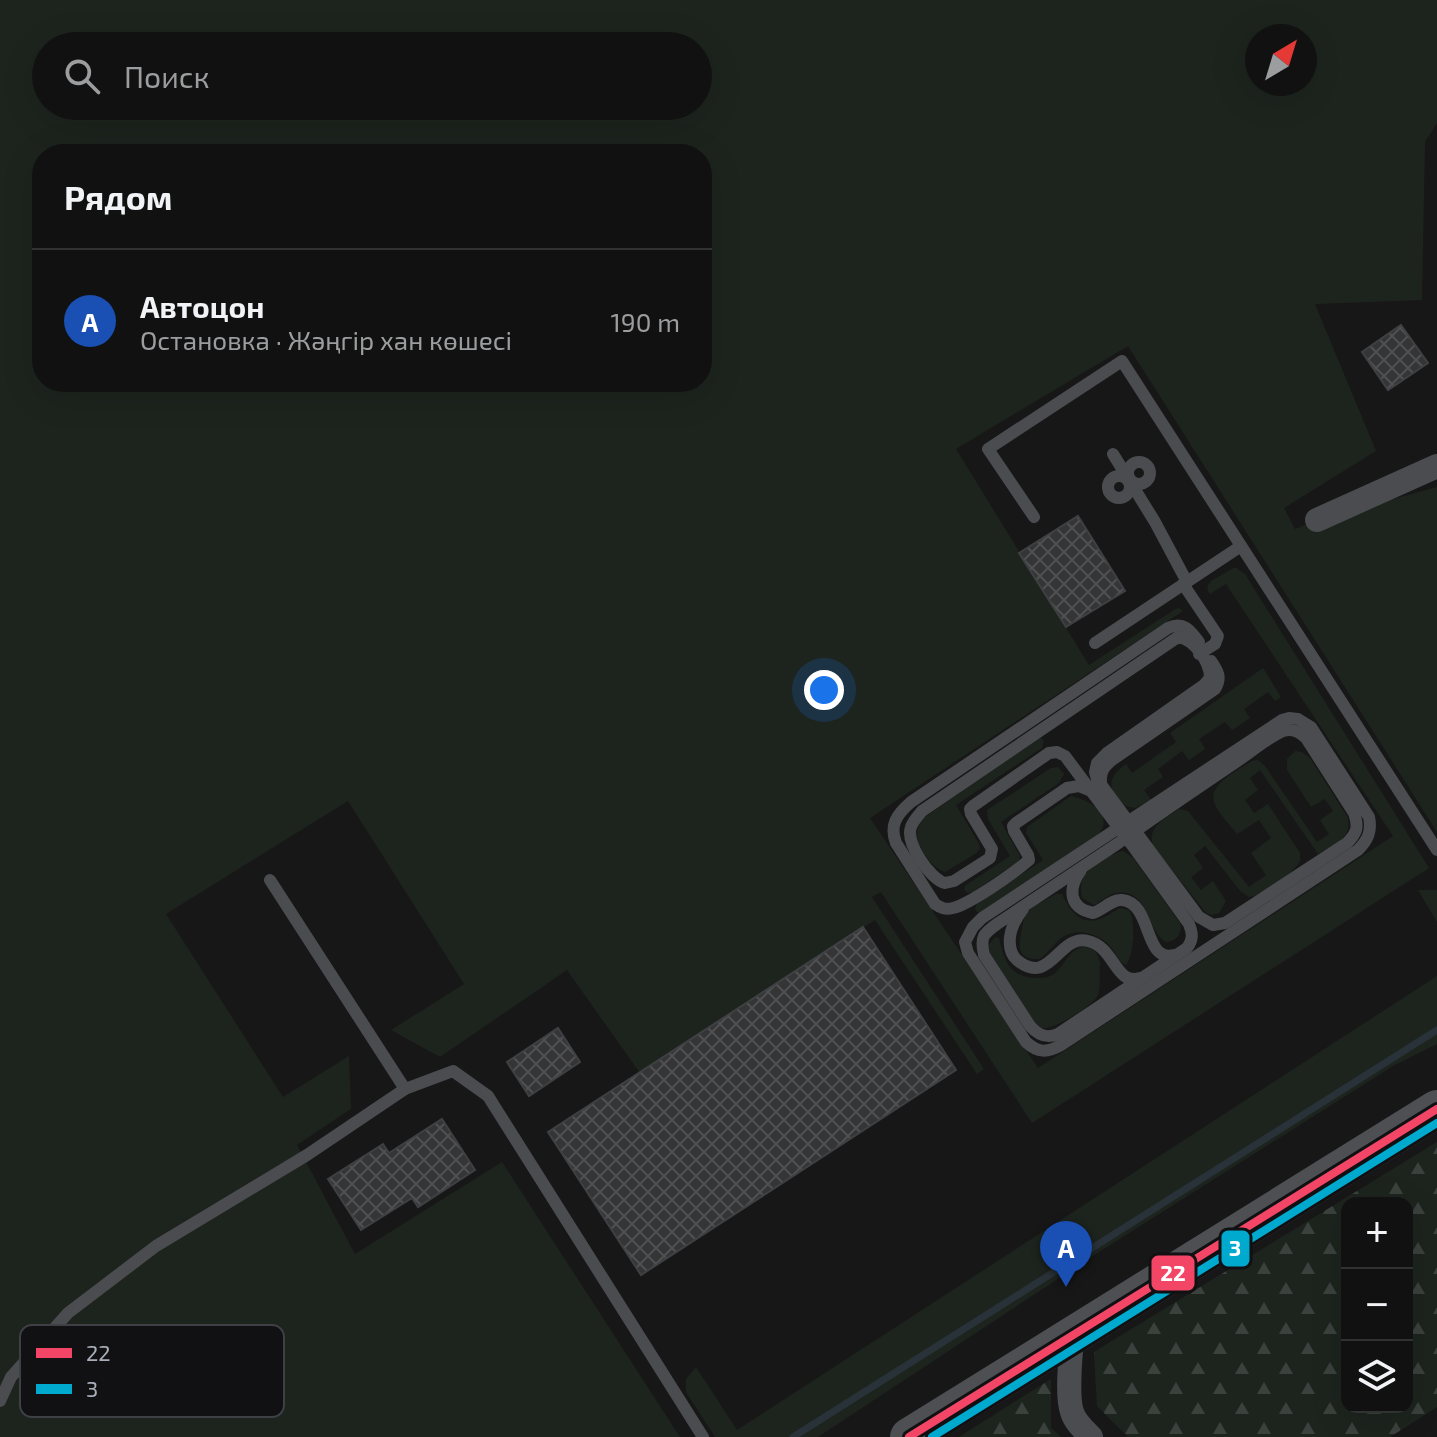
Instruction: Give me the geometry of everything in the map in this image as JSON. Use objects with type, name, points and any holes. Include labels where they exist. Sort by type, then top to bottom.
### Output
[{"type":"main road","points":[[909,1437],[1437,1109]]},
{"type":"street","points":[[1317,520],[1437,466]]},
{"type":"street","points":[[1072,1336],[1072,1413],[1091,1437]]},
{"type":"lane","points":[[1034,517],[988,449],[1122,361],[1437,850]]},
{"type":"lane","points":[[1113,454],[1218,636],[1215,644],[1202,652]]},
{"type":"lane","points":[[1095,643],[1241,546]]},
{"type":"lane","points":[[1097,790],[1079,786],[1067,788],[1016,823],[1014,831],[1029,860],[971,900],[954,908],[941,908],[935,904],[892,835],[896,819],[911,802],[1168,628],[1181,625],[1192,631],[1202,652]]},
{"type":"lane","points":[[1097,790],[1102,773],[1112,760],[1215,689],[1219,674],[1188,639],[1172,639],[922,811],[911,826],[911,844],[939,882],[960,878],[990,858],[992,849],[970,809],[1049,753],[1057,752],[1065,756],[1097,790],[1127,829],[1199,917],[1208,924],[1218,925],[1347,843],[1357,831],[1358,822],[1354,813],[1306,738],[1288,730],[1282,732],[1127,829],[982,918],[967,935],[968,953],[1026,1042],[1040,1052],[1061,1045],[1358,850],[1365,843],[1371,826],[1369,817],[1311,727],[1298,719],[1289,718],[1127,829],[1077,875],[1072,885],[1076,904],[1093,913],[1115,901],[1127,901],[1138,909],[1159,953],[1167,957],[1177,954]]},
{"type":"lane","points":[[1087,864],[989,930],[981,944],[984,955],[1030,1026],[1037,1034],[1046,1037],[1058,1034],[1191,943],[1189,924],[1127,829]]},
{"type":"lane","points":[[270,880],[405,1089]]},
{"type":"lane","points":[[1028,903],[1016,918],[1010,935],[1013,956],[1022,963],[1032,967],[1049,964],[1069,944],[1084,940],[1104,949],[1125,977],[1132,980],[1143,977]]},
{"type":"lane","points":[[57,1325],[68,1313],[156,1246],[307,1155],[405,1089],[453,1071],[488,1096],[703,1437]]},
{"type":"lane","points":[[0,1401],[11,1377],[20,1367]]},
{"type":"green space","points":[[0,0],[1437,0],[1437,123],[1425,142],[1422,300],[1315,304],[1376,451],[1284,508],[1295,529],[1437,487],[1437,832],[1128,346],[956,449],[1089,665],[1174,610],[1179,608],[1183,611],[870,818],[1038,1068],[1393,836],[1226,584],[1210,594],[1208,588],[1211,581],[1235,567],[1245,574],[1429,868],[1032,1123],[881,892],[872,897],[984,1069],[977,1074],[875,920],[640,1073],[567,970],[440,1057],[391,1030],[464,984],[348,801],[166,914],[283,1097],[349,1056],[351,1109],[297,1145],[355,1254],[502,1162],[680,1437],[0,1437]]},
{"type":"green space","points":[[1263,668],[1281,697],[1275,701],[1268,692],[1244,709],[1250,718],[1232,730],[1225,722],[1199,739],[1205,749],[1189,760],[1182,751],[1158,769],[1163,777],[1144,790],[1151,800],[1135,808],[1119,800],[1111,784],[1121,768],[1126,764],[1132,773],[1176,742],[1170,733]]},
{"type":"green space","points":[[1041,738],[1044,741],[1042,748],[956,805],[980,849],[945,872],[940,870],[925,855],[918,842],[918,828],[924,818]]},
{"type":"green space","points":[[1295,751],[1310,758],[1347,816],[1348,830],[1336,844],[1318,854],[1260,770],[1250,778],[1258,790],[1245,800],[1254,813],[1268,804],[1300,853],[1300,861],[1278,883],[1249,897],[1241,892],[1205,846],[1194,855],[1203,868],[1191,877],[1201,890],[1213,881],[1226,901],[1219,913],[1206,913],[1153,846],[1155,828],[1179,809],[1188,811],[1249,887],[1266,875],[1251,853],[1271,838],[1259,820],[1237,834],[1218,810],[1213,795],[1226,778],[1258,760],[1317,842],[1329,834],[1320,820],[1333,811],[1325,799],[1311,807],[1287,770],[1287,759]]},
{"type":"green space","points":[[1058,767],[1064,774],[1059,783],[1001,822],[1020,856],[1019,861],[967,893],[964,889],[966,885],[1010,856],[988,819],[987,810],[1051,768]]},
{"type":"green space","points":[[1071,796],[1086,801],[1102,814],[1104,820],[1098,835],[981,913],[977,912],[977,904],[1043,860],[1026,833],[1027,827]]},
{"type":"green space","points":[[1123,851],[1133,858],[1180,923],[1180,933],[1176,939],[1166,942],[1159,936],[1134,896],[1116,893],[1094,905],[1082,898],[1082,879],[1088,871],[1111,855]]},
{"type":"green space","points":[[1418,890],[1437,890],[1437,922]]},
{"type":"green space","points":[[1056,894],[1062,894],[1079,917],[1090,921],[1120,908],[1129,910],[1133,938],[1126,965],[1105,941],[1092,934],[1078,932],[1064,936],[1039,959],[1023,954],[1020,941],[1026,915]]},
{"type":"green space","points":[[995,937],[999,938],[1010,967],[1029,977],[1050,976],[1074,951],[1084,947],[1092,949],[1100,963],[1098,995],[1065,1021],[1039,1027],[1029,1018],[990,953],[989,945]]},
{"type":"green space","points":[[1437,976],[1437,1044],[1393,1066],[1088,1259],[818,1437],[715,1437],[686,1392],[686,1379],[696,1367],[737,1430]]},
{"type":"green space","points":[[1437,1142],[1437,1407],[1390,1437],[1128,1437],[1097,1406],[1094,1352],[1341,1201],[1341,1413],[1413,1413],[1413,1197],[1347,1197]]},
{"type":"green space","points":[[1051,1379],[1051,1428],[1061,1437],[959,1437]]},
{"type":"building","points":[[1401,325],[1428,363],[1388,390],[1362,352]]},
{"type":"building","points":[[1078,516],[1125,591],[1066,627],[1019,553]]},
{"type":"building","points":[[863,927],[956,1070],[641,1275],[548,1132]]},
{"type":"building","points":[[558,1028],[580,1062],[529,1096],[507,1062]]},
{"type":"building","points":[[442,1119],[475,1170],[418,1207],[412,1198],[361,1230],[328,1179],[383,1144],[389,1153]]},
{"type":"waterway","points":[[793,1437],[1437,1030]]},
{"type":"transit line","name":"22","points":[[909,1437],[1437,1109]]},
{"type":"transit line","name":"3","points":[[932,1437],[1437,1123]]},
{"type":"place","name":"Автоцон","points":[[1066,1287]]}]
